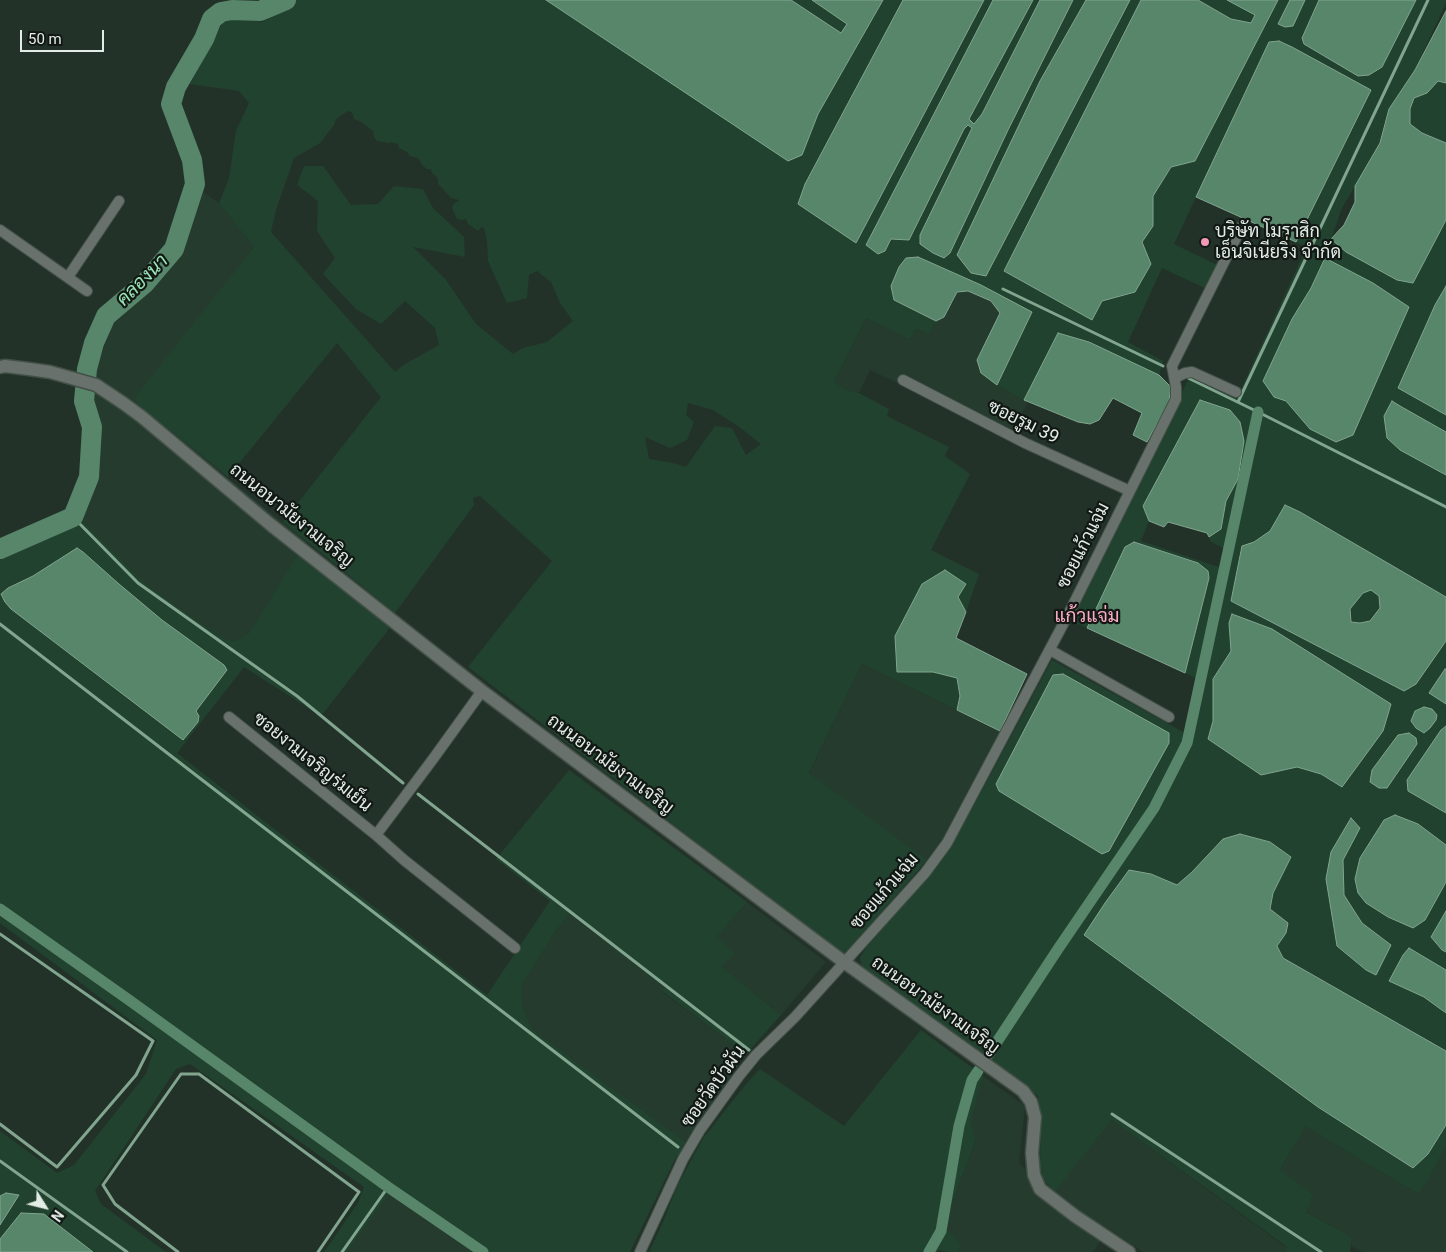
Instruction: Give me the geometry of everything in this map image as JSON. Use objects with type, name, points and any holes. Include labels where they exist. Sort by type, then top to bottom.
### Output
[{"type":"street","points":[[68,277],[119,201]]},
{"type":"street","name":"ซอยแก้วแจ่ม","points":[[844,962],[925,873],[947,843],[1050,650],[1176,399],[1175,378],[1172,366],[1243,224]]},
{"type":"street","points":[[0,230],[87,291]]},
{"type":"street","name":"ถนนอนามัยงามเจริญ","points":[[0,367],[50,372],[96,385],[142,417],[271,525],[482,691],[844,962],[1023,1091],[1031,1102],[1035,1117],[1032,1154],[1034,1175],[1040,1189],[1075,1216],[1129,1252]]},
{"type":"street","points":[[1175,378],[1184,372],[1192,372],[1236,392]]},
{"type":"street","name":"ซอยรูม 39","points":[[903,380],[1025,443],[1130,491]]},
{"type":"street","points":[[1050,650],[1169,717]]},
{"type":"street","name":"ซอยงามเจริญร่มเย็น","points":[[376,835],[482,691]]},
{"type":"street","name":"ซอยงามเจริญร่มเย็น","points":[[229,717],[515,948]]},
{"type":"street","name":"ซอยวัดบัวผัน","points":[[640,1252],[683,1159],[716,1106],[756,1055],[795,1017],[844,962]]},
{"type":"shaded area","points":[[297,0],[546,0],[802,155],[818,114],[883,0],[903,0],[805,184],[856,243],[984,0],[993,0],[866,245],[885,251],[968,125],[973,128],[950,253],[1008,130],[1073,0],[1086,0],[1040,81],[986,275],[1130,0],[1141,0],[1004,271],[1092,320],[1102,301],[1135,292],[1151,264],[1141,242],[1153,226],[1152,196],[1265,26],[1278,0],[1290,0],[1278,23],[1293,25],[1305,0],[1319,0],[1302,38],[1382,67],[1416,0],[1446,0],[1415,70],[1389,109],[1380,143],[1342,208],[1331,239],[1346,252],[1397,280],[1413,283],[1446,220],[1446,286],[1435,305],[1398,388],[1446,415],[1446,432],[1392,401],[1384,416],[1387,438],[1400,450],[1446,475],[1446,597],[1285,505],[1270,531],[1254,542],[1242,546],[1231,601],[1404,691],[1446,641],[1446,669],[1430,693],[1446,704],[1446,726],[1441,730],[1407,781],[1408,791],[1446,813],[1446,845],[1418,824],[1425,920],[1446,882],[1446,911],[1431,937],[1446,952],[1446,970],[1409,948],[1403,955],[1389,981],[1424,997],[1446,1013],[1446,1051],[1283,958],[1277,946],[1286,933],[1270,909],[1273,893],[1291,857],[1270,842],[1240,834],[1223,839],[1177,885],[1151,874],[1318,1107],[1412,1168],[1428,1154],[1446,1125],[1446,1146],[1419,1194],[1306,1126],[1280,1170],[1313,1195],[1306,1212],[1352,1237],[1350,1252],[1284,1252],[1287,1247],[1112,1120],[1055,1191],[1043,1180],[1040,1162],[1041,1126],[1038,1096],[862,967],[860,958],[866,948],[937,866],[972,809],[1052,660],[1185,733],[1189,723],[1196,716],[1203,682],[1185,673],[1209,578],[1198,563],[1134,542],[1125,547],[1087,628],[1071,621],[1186,384],[1192,376],[1237,398],[1305,251],[1304,246],[1296,242],[1370,90],[1269,42],[1174,244],[1217,265],[1205,288],[1162,268],[1128,342],[1163,361],[1159,375],[1089,342],[1058,333],[1024,400],[997,385],[1032,312],[918,257],[894,300],[936,321],[929,334],[916,329],[909,339],[866,318],[834,382],[889,409],[887,416],[949,447],[945,456],[970,474],[931,550],[979,574],[966,612],[958,597],[897,672],[933,672],[957,678],[960,696],[957,710],[862,664],[809,773],[927,860],[844,955],[468,667],[552,561],[480,496],[473,498],[474,505],[395,613],[283,522],[381,397],[337,343],[228,477],[136,403],[137,395],[254,247],[219,203],[229,178],[236,131],[249,103],[239,91],[190,84],[225,18],[263,22]],"holes":[[[348,111],[352,112],[354,119],[373,131],[377,141],[398,144],[399,148],[410,156],[418,158],[427,169],[431,169],[432,173],[438,178],[438,184],[451,198],[459,200],[452,208],[457,219],[466,219],[468,224],[478,231],[481,227],[484,228],[488,261],[507,303],[527,298],[529,275],[537,271],[551,282],[560,303],[573,321],[547,342],[523,348],[513,354],[476,324],[446,280],[413,247],[465,257],[464,237],[433,208],[423,189],[394,186],[378,204],[351,205],[323,166],[304,166],[297,185],[318,201],[317,231],[335,258],[323,274],[356,309],[381,324],[405,301],[435,328],[439,345],[405,364],[395,372],[271,232],[276,210],[294,158],[320,143],[334,125],[336,119]],[[1325,258],[1373,283],[1408,307],[1353,435],[1310,429],[1286,401],[1263,381],[1292,319],[1311,288]],[[1200,400],[1230,410],[1238,479],[1226,501],[1221,529],[1209,537],[1210,541],[1232,553],[1228,570],[1141,541],[1149,521],[1143,506]],[[688,403],[713,410],[761,444],[746,455],[732,428],[715,426],[686,467],[649,459],[645,437],[670,448],[687,440],[694,422],[686,415]],[[1229,623],[1342,787],[1321,774],[1297,767],[1261,775],[1208,739],[1213,721],[1213,679],[1231,651]],[[1351,819],[1360,828],[1343,860],[1344,895],[1362,923],[1391,945],[1337,946],[1326,879],[1331,852]]]},
{"type":"shaded area","points":[[546,0],[791,0],[841,33],[847,24],[812,0],[883,0],[818,114],[802,155],[788,161]]},
{"type":"shaded area","points":[[791,0],[812,0],[848,24],[841,33]]},
{"type":"shaded area","points":[[903,0],[984,0],[856,243],[798,204],[805,184]]},
{"type":"shaded area","points":[[993,0],[1033,0],[969,119],[974,124],[982,114],[1040,0],[1073,0],[1008,130],[950,253],[944,258],[933,253],[920,244],[920,235],[972,128],[968,125],[964,129],[909,240],[891,239],[885,251],[878,254],[866,245]]},
{"type":"shaded area","points":[[1033,0],[1040,0],[982,114],[974,124],[969,119]]},
{"type":"shaded area","points":[[1086,0],[1130,0],[986,276],[971,273],[957,255],[1040,81]]},
{"type":"shaded area","points":[[1141,0],[1198,0],[1231,19],[1251,23],[1255,15],[1227,0],[1278,0],[1195,161],[1171,167],[1153,196],[1153,226],[1142,242],[1151,264],[1135,292],[1102,301],[1092,320],[1004,271]]},
{"type":"shaded area","points":[[1198,0],[1227,0],[1255,15],[1251,23],[1232,19]]},
{"type":"shaded area","points":[[1290,0],[1305,0],[1293,26],[1285,27],[1278,24]]},
{"type":"shaded area","points":[[1319,0],[1416,0],[1382,67],[1369,75],[1358,76],[1304,44],[1302,38]]},
{"type":"shaded area","points":[[1446,11],[1446,83],[1438,81],[1427,93],[1414,98],[1410,109],[1410,124],[1422,133],[1446,143],[1446,220],[1413,283],[1397,280],[1346,252],[1331,239],[1344,225],[1355,202],[1355,186],[1380,143],[1389,109],[1415,70]]},
{"type":"shaded area","points":[[1279,41],[1371,90],[1296,242],[1196,197],[1269,42]]},
{"type":"shaded area","points":[[1438,80],[1446,83],[1446,143],[1422,133],[1410,124],[1410,109],[1414,97],[1427,93]]},
{"type":"shaded area","points":[[203,192],[219,203],[254,247],[136,403],[307,542],[249,633],[235,641],[224,639],[148,586],[80,519],[90,492],[98,426],[92,397],[97,365],[114,322],[153,286],[184,251],[190,220]]},
{"type":"shaded area","points":[[918,257],[981,285],[1032,312],[997,385],[981,373],[977,360],[1000,313],[991,301],[968,291],[957,292],[944,317],[936,321],[894,300],[891,286],[899,267],[906,258]]},
{"type":"shaded area","points":[[1325,258],[1373,283],[1409,307],[1353,435],[1336,442],[1310,429],[1286,401],[1274,397],[1263,381],[1292,319],[1311,288]]},
{"type":"shaded area","points":[[1446,286],[1446,415],[1398,388],[1435,305]]},
{"type":"shaded area","points":[[968,291],[991,301],[1000,313],[977,360],[981,372],[997,385],[1028,402],[1008,441],[939,403],[870,370],[859,393],[847,390],[834,382],[866,318],[909,339],[916,329],[929,334],[936,321],[944,317],[957,292]]},
{"type":"shaded area","points":[[1058,333],[1089,342],[1159,375],[1171,387],[1169,402],[1147,442],[1133,435],[1142,413],[1113,398],[1099,420],[1090,424],[1078,422],[1024,400]]},
{"type":"shaded area","points":[[1200,400],[1230,410],[1240,422],[1244,441],[1238,479],[1226,501],[1221,529],[1209,537],[1207,533],[1168,522],[1164,527],[1149,521],[1143,506]]},
{"type":"shaded area","points":[[1392,401],[1446,432],[1446,475],[1400,450],[1387,438],[1384,416]]},
{"type":"shaded area","points":[[1285,505],[1446,597],[1446,641],[1416,684],[1404,691],[1231,601],[1242,546],[1254,542],[1270,531]],"holes":[[[1371,590],[1379,596],[1380,608],[1370,621],[1351,622],[1350,609],[1363,593]]]},
{"type":"shaded area","points":[[80,519],[148,586],[224,639],[235,641],[249,633],[298,555],[388,626],[389,629],[321,716],[244,667],[177,753],[487,995],[550,901],[496,859],[569,770],[747,902],[717,937],[735,953],[722,967],[781,1015],[746,1054],[662,991],[666,984],[569,914],[555,932],[521,986],[523,1009],[533,1030],[687,1143],[674,1161],[630,1252],[476,1252],[391,1191],[347,1252],[324,1252],[358,1203],[364,1187],[190,1064],[176,1069],[95,1191],[101,1204],[166,1252],[93,1252],[44,1214],[21,1213],[0,1239],[0,1225],[4,1221],[6,1193],[0,1196],[0,1131],[57,1173],[74,1165],[146,1074],[157,1040],[0,923],[0,557],[73,525]],"holes":[[[77,549],[83,552],[162,620],[224,665],[226,670],[196,711],[183,739],[11,609],[5,602],[8,588],[33,576]]]},
{"type":"shaded area","points":[[1134,542],[1198,563],[1208,571],[1209,578],[1185,673],[1087,628],[1125,547]]},
{"type":"shaded area","points":[[77,548],[162,620],[224,665],[227,670],[196,711],[199,716],[198,722],[183,740],[11,609],[5,602],[1,594],[8,588],[33,576]]},
{"type":"shaded area","points":[[945,570],[966,584],[958,597],[966,612],[956,638],[1027,674],[1000,731],[957,710],[960,696],[957,678],[933,672],[897,672],[895,636],[922,584]]},
{"type":"shaded area","points":[[1371,590],[1379,596],[1380,608],[1370,621],[1351,622],[1350,609],[1363,593]]},
{"type":"shaded area","points":[[1232,614],[1272,629],[1391,704],[1383,731],[1342,787],[1321,774],[1297,767],[1261,775],[1208,739],[1213,721],[1213,679],[1231,651],[1229,623]]},
{"type":"shaded area","points":[[862,664],[1000,731],[939,846],[927,860],[809,774]]},
{"type":"shaded area","points":[[1446,669],[1446,704],[1429,693]]},
{"type":"shaded area","points":[[1063,674],[1169,733],[1169,743],[1109,851],[1102,854],[999,791],[996,784],[1053,675]]},
{"type":"shaded area","points":[[1424,707],[1432,709],[1437,715],[1436,720],[1424,733],[1416,728],[1411,721],[1415,711]]},
{"type":"shaded area","points":[[1446,726],[1446,813],[1408,791],[1407,780],[1441,730]]},
{"type":"shaded area","points":[[1409,733],[1416,738],[1417,744],[1387,788],[1379,788],[1370,782],[1372,770],[1398,735]]},
{"type":"shaded area","points":[[1395,815],[1418,824],[1446,845],[1446,882],[1425,920],[1413,928],[1388,917],[1366,903],[1358,893],[1355,879],[1360,858],[1384,820]]},
{"type":"shaded area","points":[[1351,818],[1360,828],[1343,860],[1344,895],[1362,923],[1391,945],[1376,975],[1366,970],[1337,946],[1326,879],[1331,852]]},
{"type":"shaded area","points":[[1240,834],[1270,842],[1291,857],[1273,893],[1270,909],[1288,923],[1286,933],[1277,946],[1283,958],[1446,1051],[1446,1125],[1428,1154],[1413,1168],[1318,1107],[1084,935],[1129,870],[1151,874],[1177,885],[1223,839]]},
{"type":"shaded area","points":[[747,902],[826,962],[781,1015],[722,967],[717,937]]},
{"type":"shaded area","points":[[1446,911],[1446,952],[1431,937]]},
{"type":"shaded area","points":[[569,914],[666,985],[662,992],[746,1054],[687,1143],[533,1030],[523,1009],[521,986],[555,932]]},
{"type":"shaded area","points":[[1409,948],[1446,970],[1446,1013],[1424,997],[1389,981],[1403,955]]},
{"type":"shaded area","points":[[921,1030],[983,1076],[971,1121],[976,1140],[949,1211],[946,1228],[961,1245],[959,1252],[939,1250],[937,1252],[649,1252],[678,1184],[704,1137],[760,1069],[844,1126]]},
{"type":"shaded area","points":[[983,1076],[1025,1106],[1019,1164],[1055,1190],[1112,1120],[1287,1248],[1284,1252],[1143,1252],[1106,1227],[1093,1252],[959,1252],[961,1245],[946,1228],[949,1211],[976,1141],[971,1121]]},
{"type":"shaded area","points":[[1306,1126],[1419,1194],[1446,1146],[1446,1252],[1363,1252],[1351,1246],[1352,1237],[1305,1211],[1280,1170]]},
{"type":"shaded area","points":[[391,1191],[476,1252],[347,1252]]},
{"type":"shaded area","points":[[6,1193],[19,1195],[0,1225],[0,1196]]},
{"type":"shaded area","points":[[21,1213],[44,1214],[93,1252],[0,1252],[0,1239]]},
{"type":"waterway","name":"คลองนา","points":[[0,549],[73,517],[89,477],[92,427],[84,401],[87,369],[94,343],[106,316],[145,283],[174,249],[195,184],[192,160],[171,104],[176,87],[204,39],[212,19],[221,12],[232,10],[260,11],[286,0]]},
{"type":"waterway","points":[[1238,402],[1428,0]]},
{"type":"waterway","points":[[1003,289],[1163,366]]},
{"type":"waterway","points":[[1184,376],[1446,507]]},
{"type":"waterway","points":[[989,1054],[1154,808],[1187,743],[1258,412]]},
{"type":"waterway","points":[[73,517],[138,583],[297,696],[403,783]]},
{"type":"waterway","points":[[0,624],[678,1147]]},
{"type":"waterway","points":[[418,794],[749,1050]]},
{"type":"waterway","points":[[0,909],[388,1187],[483,1252]]},
{"type":"waterway","points":[[0,934],[153,1041],[136,1075],[57,1167],[0,1124]]},
{"type":"waterway","points":[[929,1252],[941,1231],[959,1126],[972,1080],[978,1071]]},
{"type":"waterway","points":[[178,1252],[115,1204],[103,1185],[181,1074],[199,1074],[359,1192],[318,1252]]},
{"type":"waterway","points":[[1112,1114],[1321,1252]]},
{"type":"waterway","points":[[0,1161],[127,1252]]},
{"type":"waterway","points":[[342,1252],[388,1187]]},
{"type":"place","name":"บริษัท โมราสิก เอ็นจิเนียริ่ง จำกัด","points":[[1205,242]]},
{"type":"district","name":"แก้วแจ่ม","points":[[1087,617]]}]
